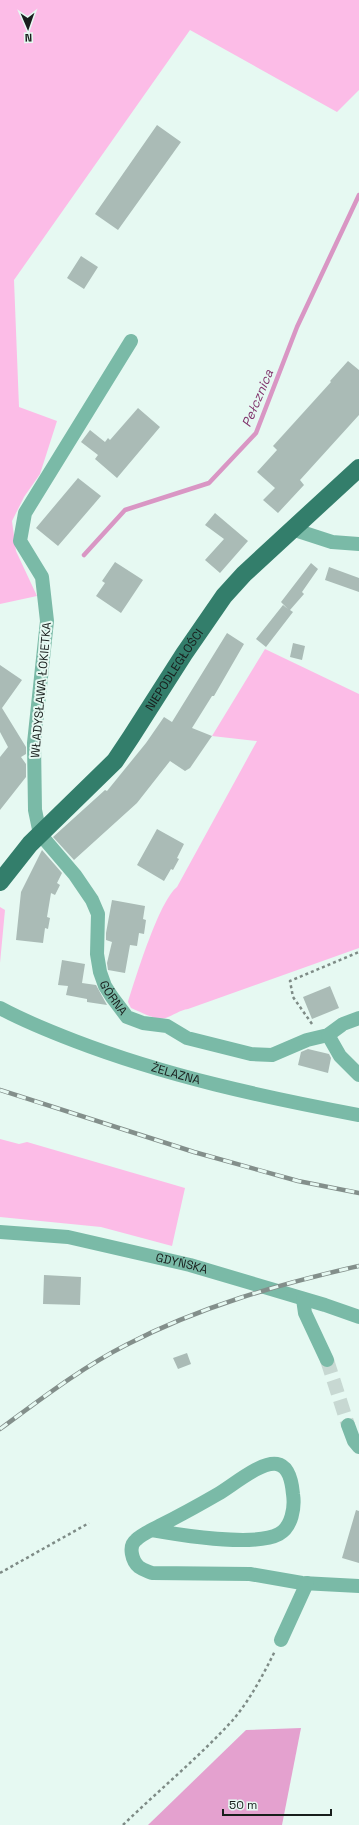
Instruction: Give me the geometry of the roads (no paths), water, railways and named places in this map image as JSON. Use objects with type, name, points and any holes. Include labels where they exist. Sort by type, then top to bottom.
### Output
[{"type":"main road","name":"NIEPODLEGŁOŚCI","points":[[0,882],[30,844],[115,761],[184,654],[224,596],[244,574],[359,468]]},
{"type":"street","name":"WŁADYSŁAWA ŁOKIETKA","points":[[40,834],[35,810],[34,743],[48,621],[42,577],[20,541],[25,513],[130,341]]},
{"type":"street","points":[[292,529],[332,542],[359,544]]},
{"type":"street","name":"GÓRNA","points":[[40,834],[75,875],[92,900],[98,914],[97,954],[100,972],[105,986],[127,1017],[143,1023],[167,1026],[188,1038],[251,1054],[272,1056],[307,1040],[328,1035]]},
{"type":"street","name":"ŻELAZNA","points":[[0,1008],[39,1027],[101,1051],[158,1069],[242,1091],[359,1115]]},
{"type":"street","points":[[359,1018],[343,1024],[328,1035],[340,1056],[359,1075]]},
{"type":"street","name":"GDYŃSKA","points":[[0,1232],[68,1237],[190,1265],[303,1298],[359,1317]]},
{"type":"street","points":[[303,1298],[305,1313],[327,1360]]},
{"type":"street","points":[[348,1425],[354,1441],[359,1447]]},
{"type":"street","points":[[152,1530],[190,1537],[254,1540],[279,1534],[290,1521],[294,1504],[293,1486],[287,1470],[277,1464],[263,1466],[227,1489],[152,1530],[134,1540],[132,1547],[134,1561],[144,1571],[152,1573],[250,1574],[307,1583],[359,1586]]},
{"type":"street","points":[[281,1640],[307,1583]]},
{"type":"waterway","name":"Pełcznica","points":[[84,555],[125,510],[209,483],[256,433],[297,327],[359,195]]},
{"type":"tunnel","points":[[327,1360],[348,1425]]},
{"type":"railway","points":[[0,1090],[194,1152],[298,1181],[359,1193]]},
{"type":"railway","points":[[0,1429],[62,1384],[93,1364],[154,1331],[240,1298],[359,1266]]}]
